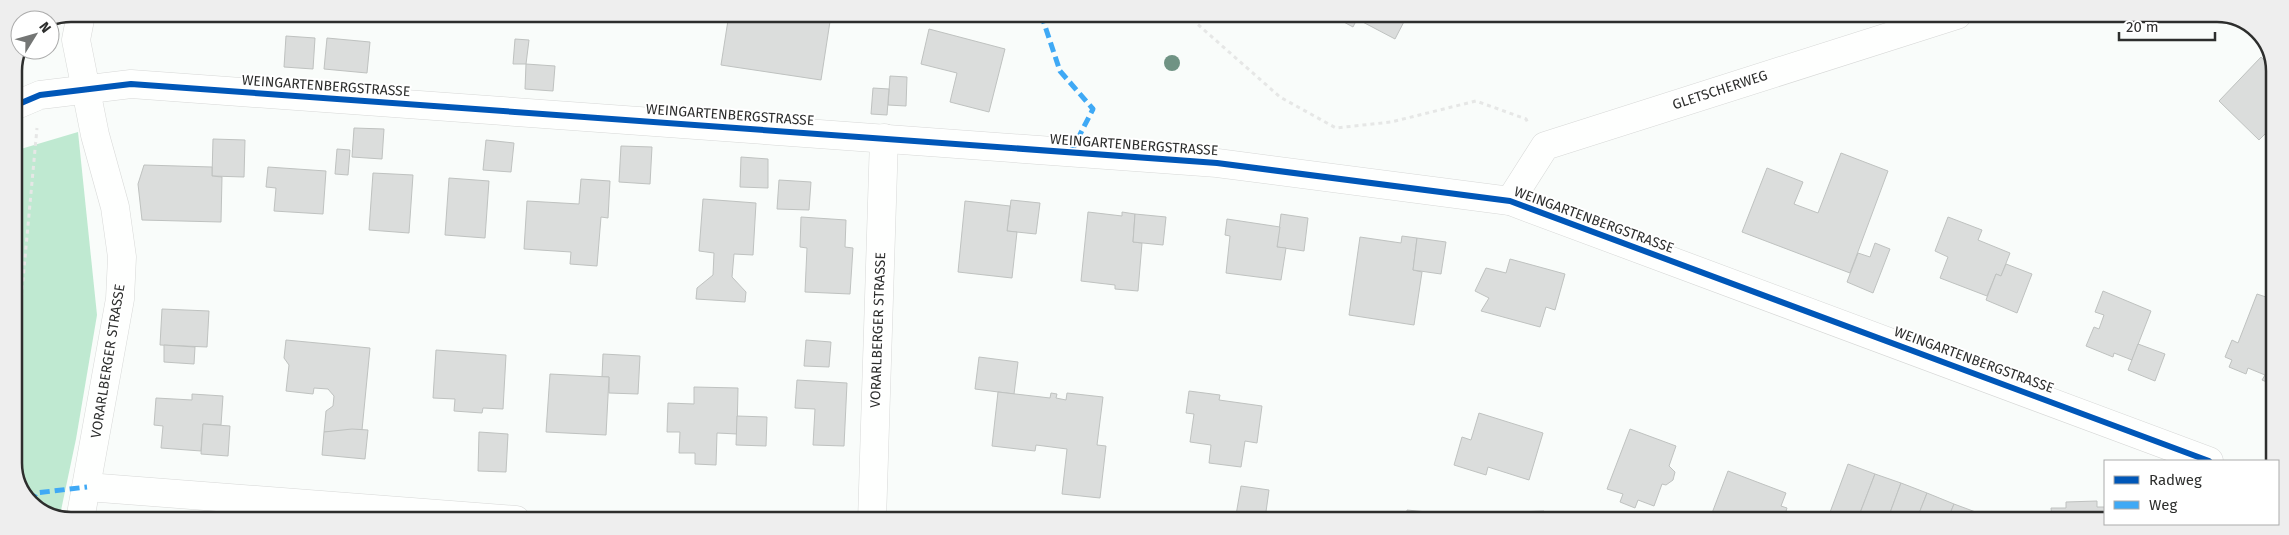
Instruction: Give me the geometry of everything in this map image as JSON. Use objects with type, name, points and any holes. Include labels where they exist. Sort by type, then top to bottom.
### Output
[{"type":"street","name":"VORARLBERGER STRASSE","points":[[79,22],[76,40],[84,88],[115,207],[122,257],[120,299],[82,512]]},
{"type":"street","name":"GLETSCHERWEG","points":[[1545,146],[1935,22]]},
{"type":"street","name":"WEINGARTENBERGSTRASSE","points":[[22,103],[40,95],[84,88],[131,84],[884,138],[1070,154],[1217,163],[1510,201],[2206,460]]},
{"type":"street","name":"VORARLBERGER STRASSE","points":[[872,512],[884,138]]},
{"type":"street","points":[[1510,201],[1545,146]]},
{"type":"street","points":[[87,487],[412,512]]},
{"type":"path","points":[[1195,22],[1280,97],[1336,128],[1391,122],[1476,101],[1526,119],[1545,146]]},
{"type":"path","points":[[23,284],[40,95]]},
{"type":"green space","points":[[78,132],[97,315],[76,439],[61,512],[47,506],[35,496],[26,482],[23,467],[22,149]]},
{"type":"building","points":[[728,22],[830,22],[821,80],[721,65]]},
{"type":"building","points":[[1344,22],[1356,22],[1353,27]]},
{"type":"building","points":[[1363,22],[1404,22],[1395,39]]},
{"type":"building","points":[[929,29],[1005,49],[989,112],[950,102],[957,73],[921,64]]},
{"type":"building","points":[[286,36],[315,38],[313,69],[284,67]]},
{"type":"building","points":[[327,38],[370,42],[367,73],[324,69]]},
{"type":"building","points":[[515,39],[529,40],[526,64],[513,64]]},
{"type":"building","points":[[2261,57],[2265,61],[2266,133],[2259,140],[2219,101]]},
{"type":"building","points":[[526,64],[555,66],[553,91],[525,89]]},
{"type":"building","points":[[890,76],[907,77],[906,106],[888,105]]},
{"type":"building","points":[[873,88],[889,89],[887,115],[871,114]]},
{"type":"building","points":[[354,128],[384,129],[382,159],[352,157]]},
{"type":"building","points":[[213,139],[245,140],[244,177],[212,176]]},
{"type":"building","points":[[486,140],[514,143],[511,172],[483,170]]},
{"type":"building","points":[[621,146],[652,147],[650,184],[619,182]]},
{"type":"building","points":[[337,149],[350,150],[348,175],[335,174]]},
{"type":"building","points":[[1841,153],[1888,171],[1850,273],[1742,232],[1767,168],[1803,182],[1794,204],[1818,213]]},
{"type":"building","points":[[741,157],[768,159],[768,188],[740,187]]},
{"type":"building","points":[[144,165],[212,167],[212,176],[222,177],[221,222],[142,220],[138,184]]},
{"type":"building","points":[[268,167],[326,171],[323,214],[274,211],[276,188],[266,187]]},
{"type":"building","points":[[373,173],[413,175],[409,233],[369,230]]},
{"type":"building","points":[[449,178],[489,181],[485,238],[445,235]]},
{"type":"building","points":[[581,179],[610,181],[608,218],[601,217],[597,266],[570,264],[571,252],[524,249],[527,201],[579,204]]},
{"type":"building","points":[[779,180],[811,182],[809,210],[777,209]]},
{"type":"building","points":[[703,199],[756,203],[753,255],[734,254],[732,277],[746,292],[745,302],[696,299],[697,288],[713,275],[714,253],[699,251]]},
{"type":"building","points":[[1011,200],[1040,203],[1036,234],[1007,231]]},
{"type":"building","points":[[965,201],[1010,206],[1007,231],[1017,232],[1012,278],[958,272]]},
{"type":"building","points":[[1088,212],[1122,216],[1122,212],[1135,214],[1133,242],[1142,243],[1138,291],[1115,289],[1115,285],[1081,281]]},
{"type":"building","points":[[1135,214],[1166,217],[1163,245],[1133,242]]},
{"type":"building","points":[[1281,214],[1308,218],[1304,251],[1277,247]]},
{"type":"building","points":[[801,217],[846,220],[845,247],[853,248],[850,294],[805,292],[807,248],[800,247]]},
{"type":"building","points":[[1948,217],[1982,230],[1978,240],[2010,253],[2001,276],[1996,274],[1987,296],[1940,278],[1948,257],[1935,251]]},
{"type":"building","points":[[1227,219],[1280,227],[1277,247],[1286,248],[1281,280],[1226,273],[1230,236],[1225,235]]},
{"type":"building","points":[[1402,236],[1417,238],[1413,270],[1422,272],[1414,325],[1349,315],[1360,237],[1401,243]]},
{"type":"building","points":[[1417,238],[1446,242],[1441,274],[1413,270]]},
{"type":"building","points":[[1875,243],[1890,249],[1873,293],[1847,282],[1858,253],[1870,257]]},
{"type":"building","points":[[1510,259],[1565,274],[1555,310],[1546,307],[1540,327],[1481,311],[1489,298],[1475,291],[1486,268],[1506,273]]},
{"type":"building","points":[[2006,264],[2032,274],[2017,313],[1986,300],[1996,274],[2001,276]]},
{"type":"building","points":[[2103,291],[2151,311],[2132,360],[2114,353],[2113,357],[2086,346],[2094,327],[2099,329],[2104,315],[2095,312]]},
{"type":"building","points":[[2257,294],[2266,297],[2266,382],[2262,380],[2265,375],[2248,368],[2246,374],[2229,367],[2232,360],[2225,357],[2232,340],[2238,343]]},
{"type":"building","points":[[162,309],[209,311],[207,347],[160,345]]},
{"type":"building","points":[[286,340],[370,348],[362,430],[324,432],[326,411],[333,406],[334,396],[328,389],[314,388],[313,394],[286,391],[289,365],[284,358]]},
{"type":"building","points":[[806,340],[831,342],[829,367],[804,366]]},
{"type":"building","points":[[2138,344],[2165,354],[2155,381],[2128,370]]},
{"type":"building","points":[[164,345],[195,347],[194,364],[164,362]]},
{"type":"building","points":[[436,350],[506,355],[503,409],[483,408],[482,413],[454,411],[455,399],[433,398]]},
{"type":"building","points":[[603,354],[640,356],[638,394],[609,393],[609,377],[602,377]]},
{"type":"building","points":[[979,357],[1018,362],[1014,394],[975,389]]},
{"type":"building","points":[[550,374],[609,377],[606,435],[546,432]]},
{"type":"building","points":[[797,380],[847,383],[844,446],[813,445],[815,409],[795,408]]},
{"type":"building","points":[[694,387],[738,388],[737,434],[717,433],[716,465],[695,464],[695,453],[679,453],[680,432],[667,432],[668,403],[694,404]]},
{"type":"building","points":[[1189,391],[1220,395],[1219,400],[1262,406],[1257,443],[1245,441],[1241,467],[1209,463],[1211,445],[1190,442],[1194,414],[1186,413]]},
{"type":"building","points":[[998,392],[1050,398],[1051,393],[1057,394],[1056,398],[1066,400],[1067,393],[1103,397],[1097,445],[1106,446],[1100,498],[1062,494],[1067,449],[1036,445],[1035,451],[992,446]]},
{"type":"building","points":[[192,394],[223,396],[221,425],[203,424],[201,451],[161,448],[163,426],[154,425],[156,398],[192,400]]},
{"type":"building","points":[[1479,413],[1543,433],[1529,480],[1488,467],[1486,475],[1454,465],[1462,437],[1471,440]]},
{"type":"building","points":[[737,416],[767,417],[766,446],[736,445]]},
{"type":"building","points":[[203,424],[230,426],[228,456],[201,454]]},
{"type":"building","points":[[352,429],[368,430],[365,459],[322,455],[324,432]]},
{"type":"building","points":[[1630,429],[1676,446],[1669,466],[1675,472],[1673,480],[1666,485],[1662,484],[1654,506],[1638,500],[1635,508],[1620,502],[1623,494],[1607,489]]},
{"type":"building","points":[[479,432],[508,434],[506,472],[478,471]]},
{"type":"building","points":[[1848,464],[1875,474],[1860,512],[1830,512]]},
{"type":"building","points":[[1728,471],[1786,493],[1781,506],[1787,508],[1786,512],[1712,512]]},
{"type":"building","points":[[1875,474],[1901,483],[1890,512],[1860,512]]},
{"type":"building","points":[[1901,483],[1927,493],[1920,512],[1890,512]]},
{"type":"building","points":[[1241,486],[1269,490],[1266,512],[1237,512]]},
{"type":"building","points":[[1927,493],[1954,504],[1951,512],[1920,512]]},
{"type":"building","points":[[2097,501],[2097,507],[2104,507],[2104,512],[2051,512],[2051,508],[2066,508],[2066,502]]},
{"type":"building","points":[[1954,504],[1976,512],[1951,512]]},
{"type":"building","points":[[1407,510],[1427,512],[1407,512]]},
{"type":"marked path","points":[[1044,22],[1060,71],[1093,109],[1070,154]]},
{"type":"marked path","points":[[35,496],[36,493],[87,487]]},
{"type":"cycle path","points":[[22,103],[40,95],[131,84],[1217,163],[1510,201],[2206,460]]}]
